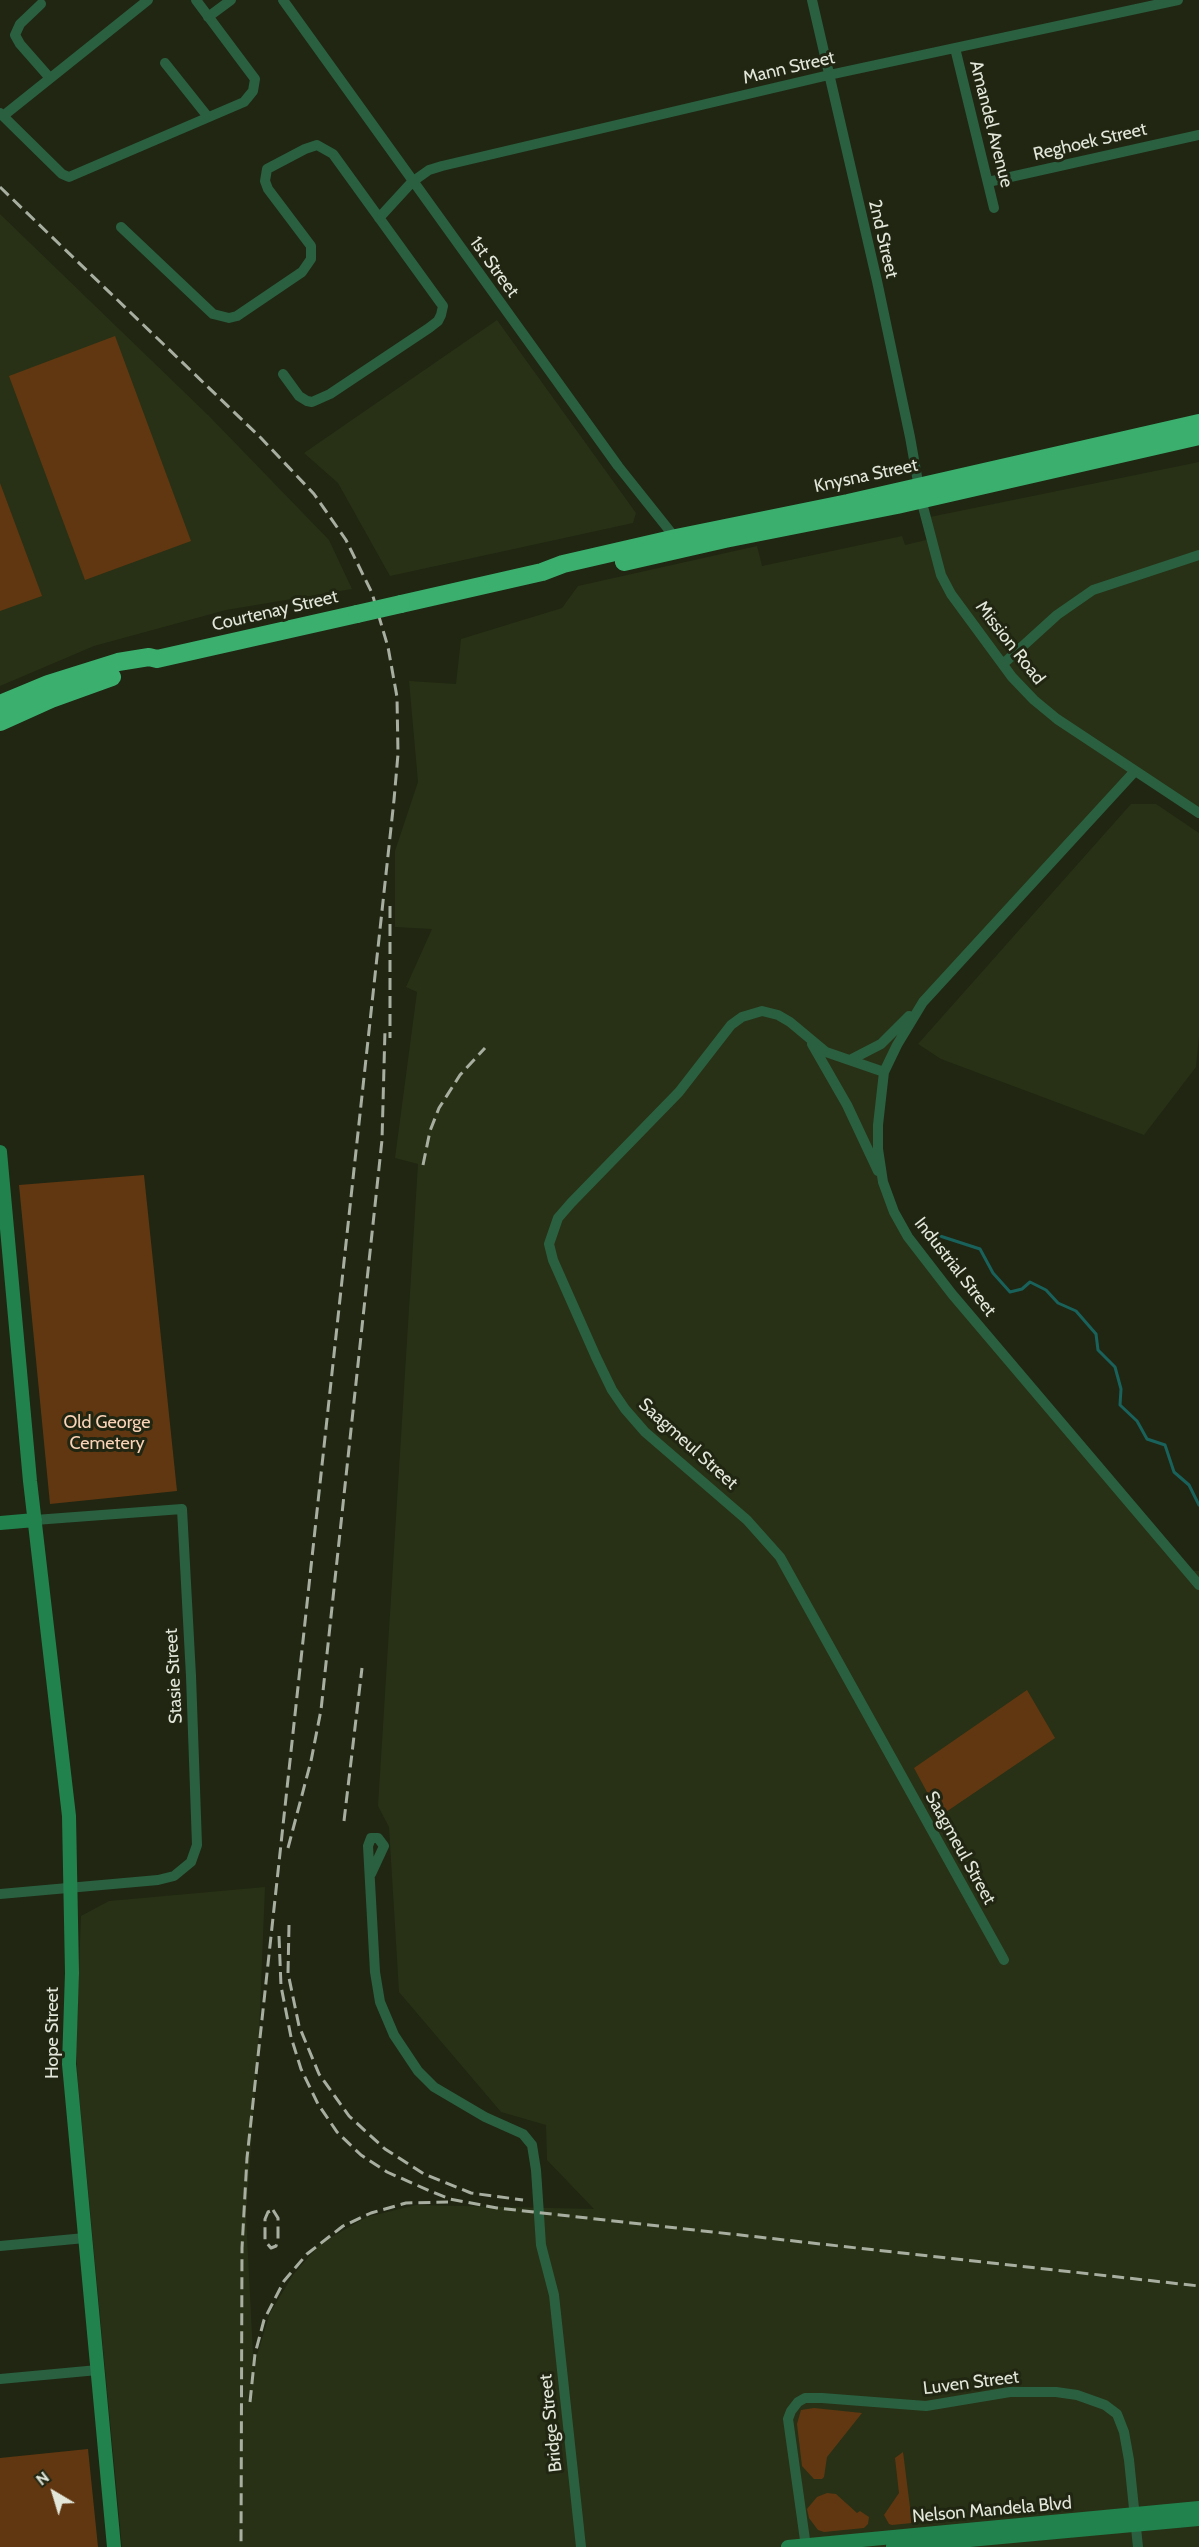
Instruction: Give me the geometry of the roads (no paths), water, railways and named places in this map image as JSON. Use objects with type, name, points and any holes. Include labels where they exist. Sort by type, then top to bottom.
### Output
[{"type":"highway","name":"Knysna Street","points":[[920,493],[1199,423]]},
{"type":"highway","name":"Knysna Street","points":[[401,604],[542,572],[563,564],[679,544],[848,503],[920,493],[1199,436]]},
{"type":"highway","name":"Courtenay Street","points":[[0,722],[93,682],[145,667],[157,659],[401,604]]},
{"type":"highway","name":"Courtenay Street","points":[[0,704],[48,684],[105,666],[133,658],[157,659]]},
{"type":"street","points":[[148,0],[1,115],[62,174],[69,177],[244,102],[255,84],[255,79],[196,0]]},
{"type":"street","points":[[208,17],[231,0]]},
{"type":"street","name":"1st Street","points":[[283,0],[628,479],[679,544]]},
{"type":"street","name":"2nd Street","points":[[812,0],[877,281],[920,493]]},
{"type":"street","name":"Mann Street","points":[[379,218],[412,182],[429,170],[442,166],[829,75],[1178,0]]},
{"type":"street","points":[[41,4],[20,24],[15,34],[20,44],[49,77]]},
{"type":"street","name":"Amandel Avenue","points":[[955,48],[994,208]]},
{"type":"street","points":[[165,63],[208,117]]},
{"type":"street","name":"Reghoek Street","points":[[988,182],[1199,135]]},
{"type":"street","points":[[121,228],[213,314],[229,318],[244,313],[302,272],[311,260],[311,246],[265,181],[267,169],[273,164],[317,145],[333,154],[442,306],[438,321],[330,394],[312,402],[299,396],[283,374]]},
{"type":"street","name":"Mission Road","points":[[920,493],[934,555],[944,582],[1017,683],[1039,705],[1199,813]]},
{"type":"street","points":[[1003,664],[1057,615],[1088,593],[1199,555]]},
{"type":"street","name":"Industrial Street","points":[[1135,771],[923,1002],[884,1072],[878,1125],[883,1182],[894,1212],[908,1237],[952,1294],[1199,1585]]},
{"type":"street","points":[[850,1060],[881,1044],[923,1002]]},
{"type":"street","name":"Saagmeul Street","points":[[884,1072],[826,1052],[790,1022],[769,1012],[748,1014],[731,1026],[680,1092],[558,1218],[549,1244],[553,1260],[596,1357],[612,1390],[625,1409],[645,1432],[747,1520],[780,1557],[1004,1960]]},
{"type":"street","points":[[810,1040],[847,1105],[883,1182]]},
{"type":"street","name":"Hope Street","points":[[0,1152],[35,1520],[69,1816],[72,1973],[69,2064],[114,2547]]},
{"type":"street","name":"Stasie Street","points":[[35,1520],[182,1509],[191,1676],[196,1845],[191,1862],[174,1876],[158,1880],[69,1887]]},
{"type":"street","points":[[0,1523],[35,1520]]},
{"type":"street","name":"Bridge Street","points":[[371,1874],[377,1988],[385,2016],[407,2056],[434,2088],[485,2117],[519,2131],[528,2138],[536,2169],[540,2246],[554,2295],[581,2547]]},
{"type":"street","points":[[0,1894],[69,1887]]},
{"type":"street","points":[[0,2246],[85,2238]]},
{"type":"street","points":[[0,2379],[98,2370]]},
{"type":"street","name":"Luven Street","points":[[806,2546],[788,2419],[791,2410],[805,2398],[926,2406],[1010,2392],[1056,2392],[1077,2395],[1105,2405],[1117,2414],[1124,2432],[1136,2520]]},
{"type":"street","name":"Nelson Mandela Blvd","points":[[893,2547],[1136,2520],[1199,2508]]},
{"type":"street","name":"Nelson Mandela Blvd","points":[[788,2547],[1136,2520],[1199,2519]]},
{"type":"street","points":[[1136,2520],[1138,2547]]},
{"type":"waterway","points":[[915,1222],[940,1236],[980,1249],[993,1273],[1010,1292],[1022,1289],[1030,1282],[1046,1290],[1058,1303],[1076,1311],[1096,1334],[1098,1350],[1115,1367],[1121,1389],[1120,1405],[1137,1421],[1147,1439],[1165,1445],[1174,1472],[1189,1485],[1199,1505]]},
{"type":"railway","points":[[0,187],[261,438],[314,494],[346,540],[372,593],[388,647],[397,697],[398,754],[394,800],[247,2158],[242,2248],[241,2547]]},
{"type":"railway","points":[[390,906],[390,1038]]},
{"type":"railway","points":[[288,1848],[311,1761],[321,1710],[382,1140],[385,1030]]},
{"type":"railway","points":[[423,1165],[430,1131],[439,1108],[460,1075],[485,1048]]},
{"type":"railway","points":[[344,1821],[362,1668]]},
{"type":"railway","points":[[289,1925],[288,1973],[299,2026],[319,2074],[349,2116],[385,2149],[424,2174],[471,2193],[523,2200]]},
{"type":"railway","points":[[279,1936],[281,1986],[291,2037],[301,2069],[318,2104],[337,2132],[361,2155],[387,2172],[450,2199],[497,2208],[1199,2286]]},
{"type":"railway","points":[[250,2402],[255,2354],[264,2320],[284,2281],[307,2254],[343,2226],[371,2213],[406,2203],[448,2202]]},
{"type":"railway","points":[[273,2210],[278,2218],[278,2239],[276,2246],[271,2248],[265,2241],[265,2219],[268,2212],[273,2210]]},
{"type":"park label","name":"Old George Cemetery","points":[[107,1433]]}]
